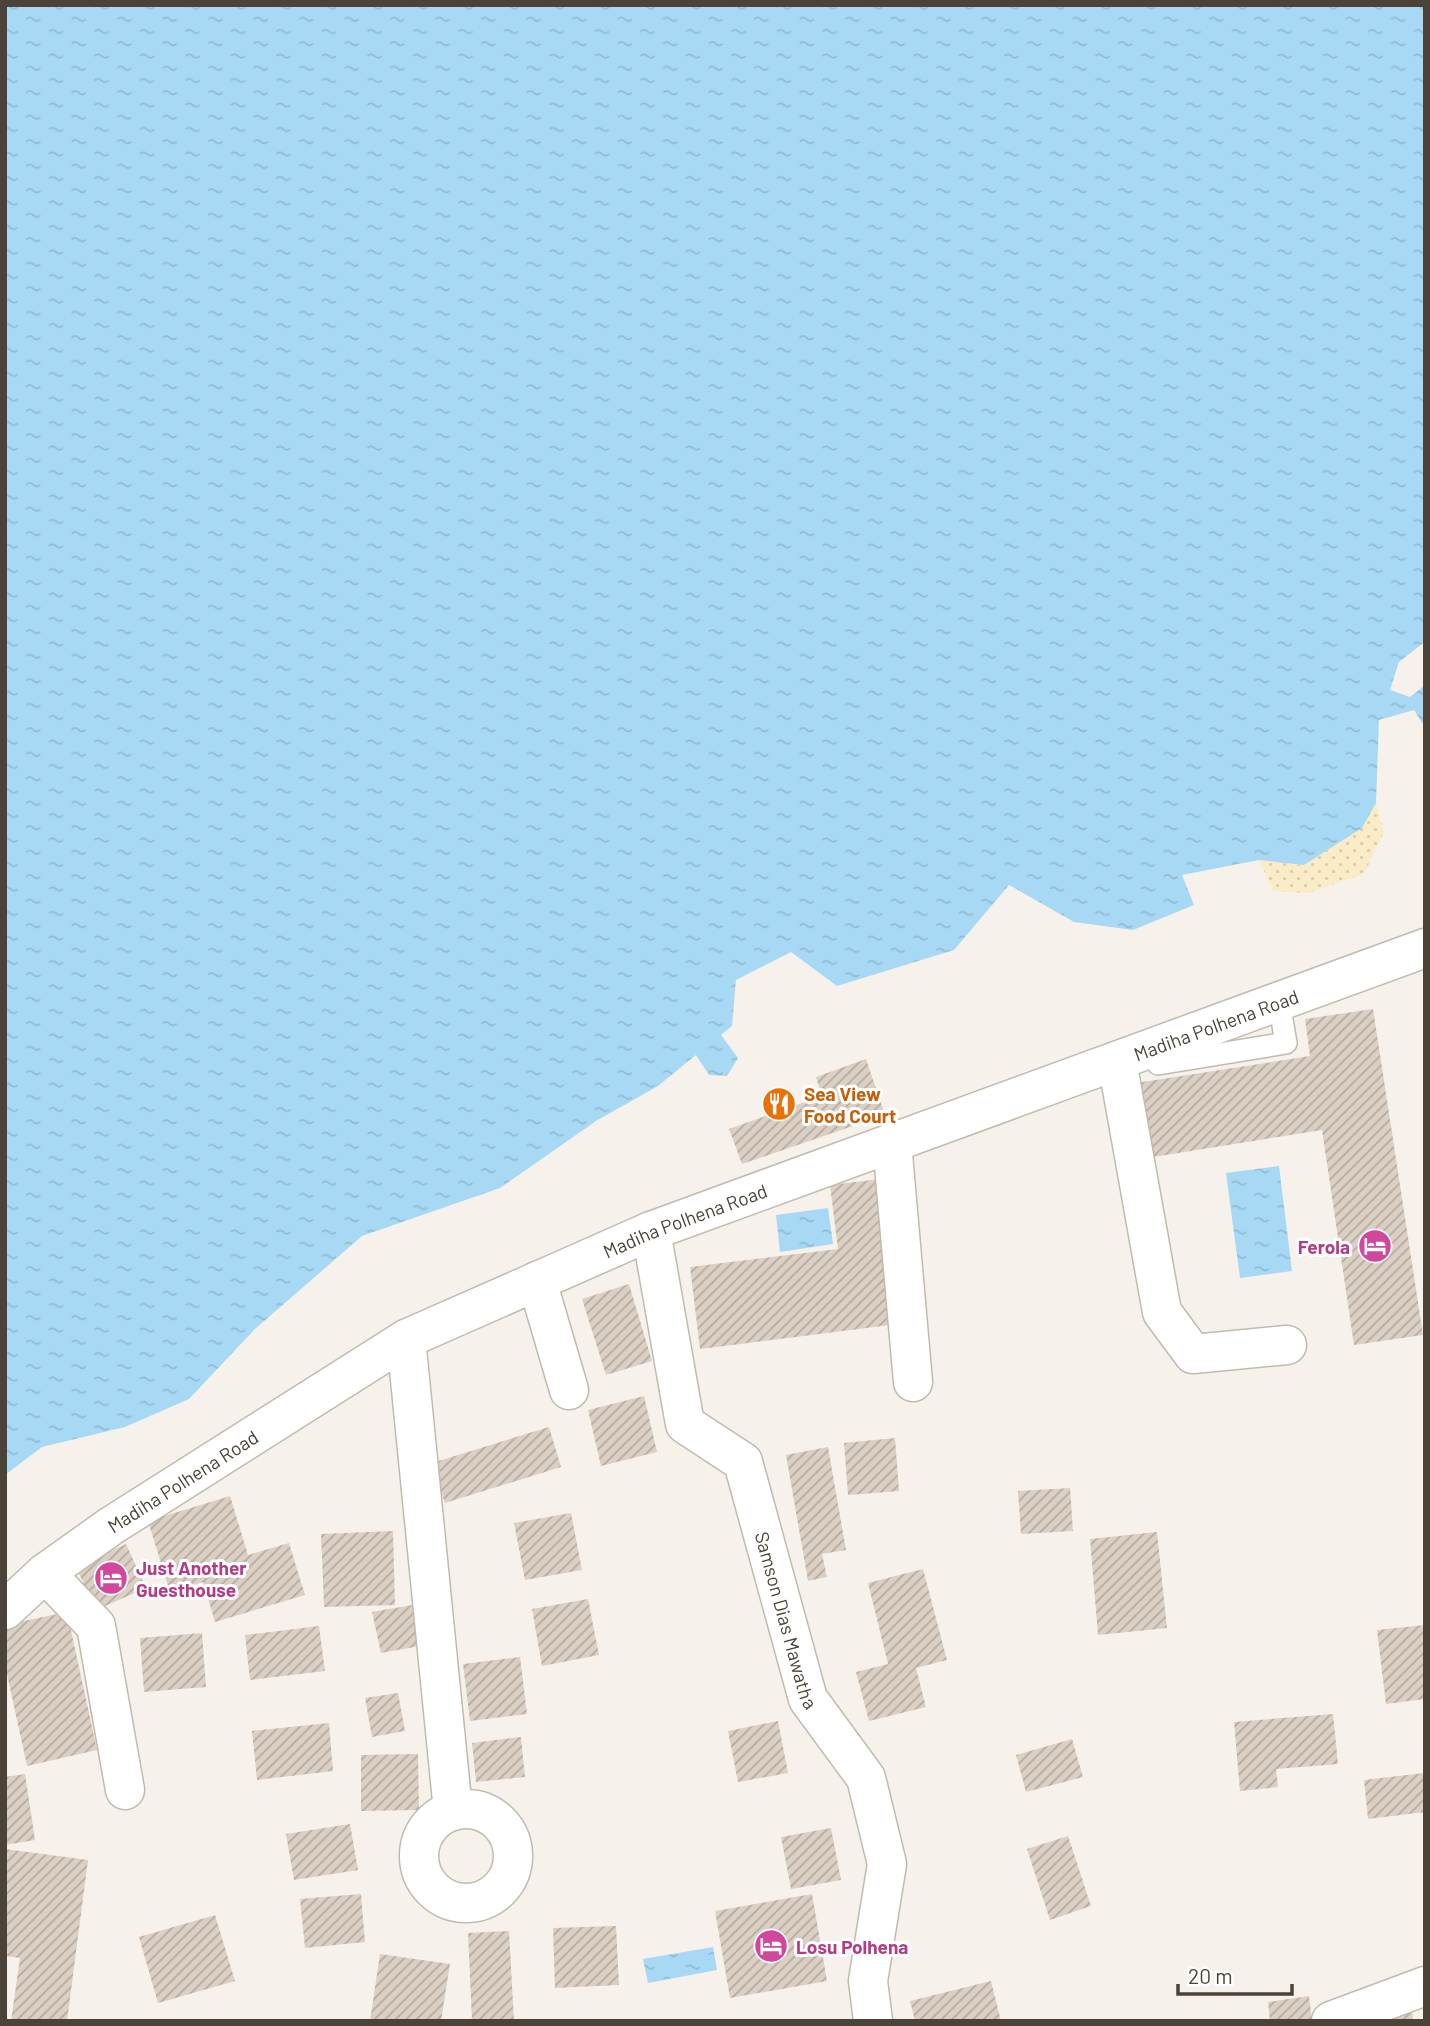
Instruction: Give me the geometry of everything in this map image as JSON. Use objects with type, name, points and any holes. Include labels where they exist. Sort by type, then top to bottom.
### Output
[{"type":"street","name":"Madiha Polhena Road","points":[[5,1610],[45,1573],[111,1526],[405,1339],[651,1231],[1425,948]]},
{"type":"street","points":[[1117,1062],[1162,1312],[1193,1354],[1287,1345]]},
{"type":"street","points":[[892,1143],[913,1382]]},
{"type":"street","name":"Samson Dias Mawatha","points":[[651,1231],[685,1424],[743,1462],[808,1699],[866,1778],[887,1864],[868,1981],[873,2021]]},
{"type":"street","points":[[537,1281],[569,1390]]},
{"type":"street","points":[[405,1339],[453,1811]]},
{"type":"street","points":[[45,1573],[96,1626],[125,1790]]},
{"type":"street","points":[[1331,2021],[1425,1986]]},
{"type":"sand","points":[[1376,803],[1384,832],[1364,874],[1309,893],[1273,891],[1259,860],[1304,865],[1361,828]]},
{"type":"water","points":[[5,5],[1425,5],[1425,642],[1399,662],[1391,689],[1410,696],[1425,685],[1425,722],[1422,723],[1414,710],[1379,720],[1376,803],[1362,828],[1304,865],[1259,860],[1182,875],[1194,905],[1133,930],[1074,922],[1009,885],[954,950],[837,986],[791,952],[736,980],[732,1026],[721,1035],[738,1058],[727,1076],[709,1075],[696,1055],[658,1086],[596,1121],[500,1188],[362,1236],[255,1329],[189,1399],[125,1427],[42,1447],[5,1475]]},
{"type":"water","points":[[1279,1166],[1292,1271],[1240,1278],[1226,1173]]},
{"type":"water","points":[[828,1208],[833,1244],[780,1252],[776,1215]]},
{"type":"water","points":[[713,1947],[717,1970],[648,1983],[643,1959]]},
{"type":"pier","points":[[1425,642],[1425,646],[1402,664],[1395,688],[1410,693],[1425,681],[1425,685],[1410,697],[1390,690],[1399,662]]},
{"type":"building","name":"Ferola","points":[[1373,1009],[1423,1335],[1354,1345],[1322,1130],[1147,1158],[1136,1083],[1310,1056],[1305,1019]]},
{"type":"building","points":[[866,1059],[885,1115],[742,1164],[729,1129],[822,1096],[816,1077]]},
{"type":"building","points":[[880,1179],[898,1324],[700,1349],[690,1267],[838,1249],[830,1185]]},
{"type":"building","points":[[629,1284],[652,1361],[606,1375],[582,1299]]},
{"type":"building","points":[[644,1396],[657,1452],[601,1466],[588,1410]]},
{"type":"building","points":[[549,1427],[561,1467],[445,1503],[432,1463]]},
{"type":"building","points":[[895,1438],[899,1491],[848,1495],[844,1443]]},
{"type":"building","points":[[828,1447],[846,1550],[822,1554],[827,1577],[808,1581],[786,1455]]},
{"type":"building","points":[[1070,1488],[1073,1531],[1021,1534],[1018,1491]]},
{"type":"building","points":[[230,1496],[248,1555],[289,1543],[305,1595],[215,1622],[203,1582],[170,1592],[148,1521]]},
{"type":"building","points":[[571,1513],[582,1570],[525,1580],[514,1523]]},
{"type":"building","points":[[393,1531],[395,1605],[324,1607],[321,1534]]},
{"type":"building","points":[[1157,1532],[1167,1628],[1098,1635],[1090,1539]]},
{"type":"building","name":"Just Another Guesthouse","points":[[126,1544],[146,1588],[96,1610],[76,1567]]},
{"type":"building","points":[[923,1569],[947,1660],[916,1668],[926,1707],[869,1721],[856,1672],[888,1664],[868,1583]]},
{"type":"building","points":[[588,1599],[599,1655],[542,1666],[532,1609]]},
{"type":"building","points":[[418,1604],[426,1645],[381,1653],[372,1612]]},
{"type":"building","points":[[67,1612],[97,1750],[27,1766],[5,1665],[5,1625]]},
{"type":"building","points":[[1425,1625],[1425,1699],[1386,1704],[1377,1630]]},
{"type":"building","points":[[319,1626],[325,1671],[250,1680],[245,1635]]},
{"type":"building","points":[[202,1633],[206,1687],[144,1692],[140,1638]]},
{"type":"building","points":[[520,1657],[527,1714],[470,1721],[463,1664]]},
{"type":"building","points":[[398,1693],[405,1731],[372,1737],[365,1698]]},
{"type":"building","points":[[1333,1714],[1338,1764],[1276,1769],[1278,1787],[1240,1791],[1234,1722]]},
{"type":"building","points":[[778,1721],[788,1773],[738,1782],[728,1731]]},
{"type":"building","points":[[329,1723],[333,1771],[257,1780],[252,1731]]},
{"type":"building","points":[[521,1737],[525,1777],[476,1782],[472,1743]]},
{"type":"building","points":[[1072,1739],[1083,1777],[1026,1792],[1016,1755]]},
{"type":"building","points":[[418,1754],[419,1810],[361,1811],[361,1755]]},
{"type":"building","points":[[1424,1773],[1425,1812],[1368,1819],[1364,1780]]},
{"type":"building","points":[[25,1774],[35,1840],[5,1845],[5,1777]]},
{"type":"building","points":[[350,1824],[358,1870],[294,1880],[286,1834]]},
{"type":"building","points":[[831,1828],[841,1880],[791,1889],[781,1837]]},
{"type":"building","points":[[1068,1836],[1091,1906],[1050,1920],[1027,1849]]},
{"type":"building","points":[[5,1849],[88,1860],[67,2021],[11,2021],[20,1958],[5,1956]]},
{"type":"building","points":[[361,1894],[365,1942],[305,1948],[300,1899]]},
{"type":"building","name":"Losu Polhena","points":[[812,1894],[827,1981],[730,1998],[715,1911]]},
{"type":"building","points":[[215,1915],[235,1981],[158,2003],[139,1937]]},
{"type":"building","points":[[616,1926],[619,1985],[555,1988],[553,1928]]},
{"type":"building","points":[[509,1931],[514,2021],[472,2021],[468,1933]]},
{"type":"building","points":[[380,1954],[450,1964],[441,2021],[370,2021]]},
{"type":"building","points":[[991,1981],[1001,2021],[915,2021],[910,2001]]},
{"type":"building","points":[[1309,1996],[1312,2021],[1270,2021],[1268,2002]]},
{"type":"building","points":[[1412,2012],[1413,2021],[1380,2021],[1380,2020]]},
{"type":"place","name":"Sea View Food Court","points":[[779,1104]]},
{"type":"place","name":"Ferola","points":[[1375,1246]]},
{"type":"place","name":"Just Another Guesthouse","points":[[111,1578]]},
{"type":"place","name":"Losu Polhena","points":[[771,1946]]}]
